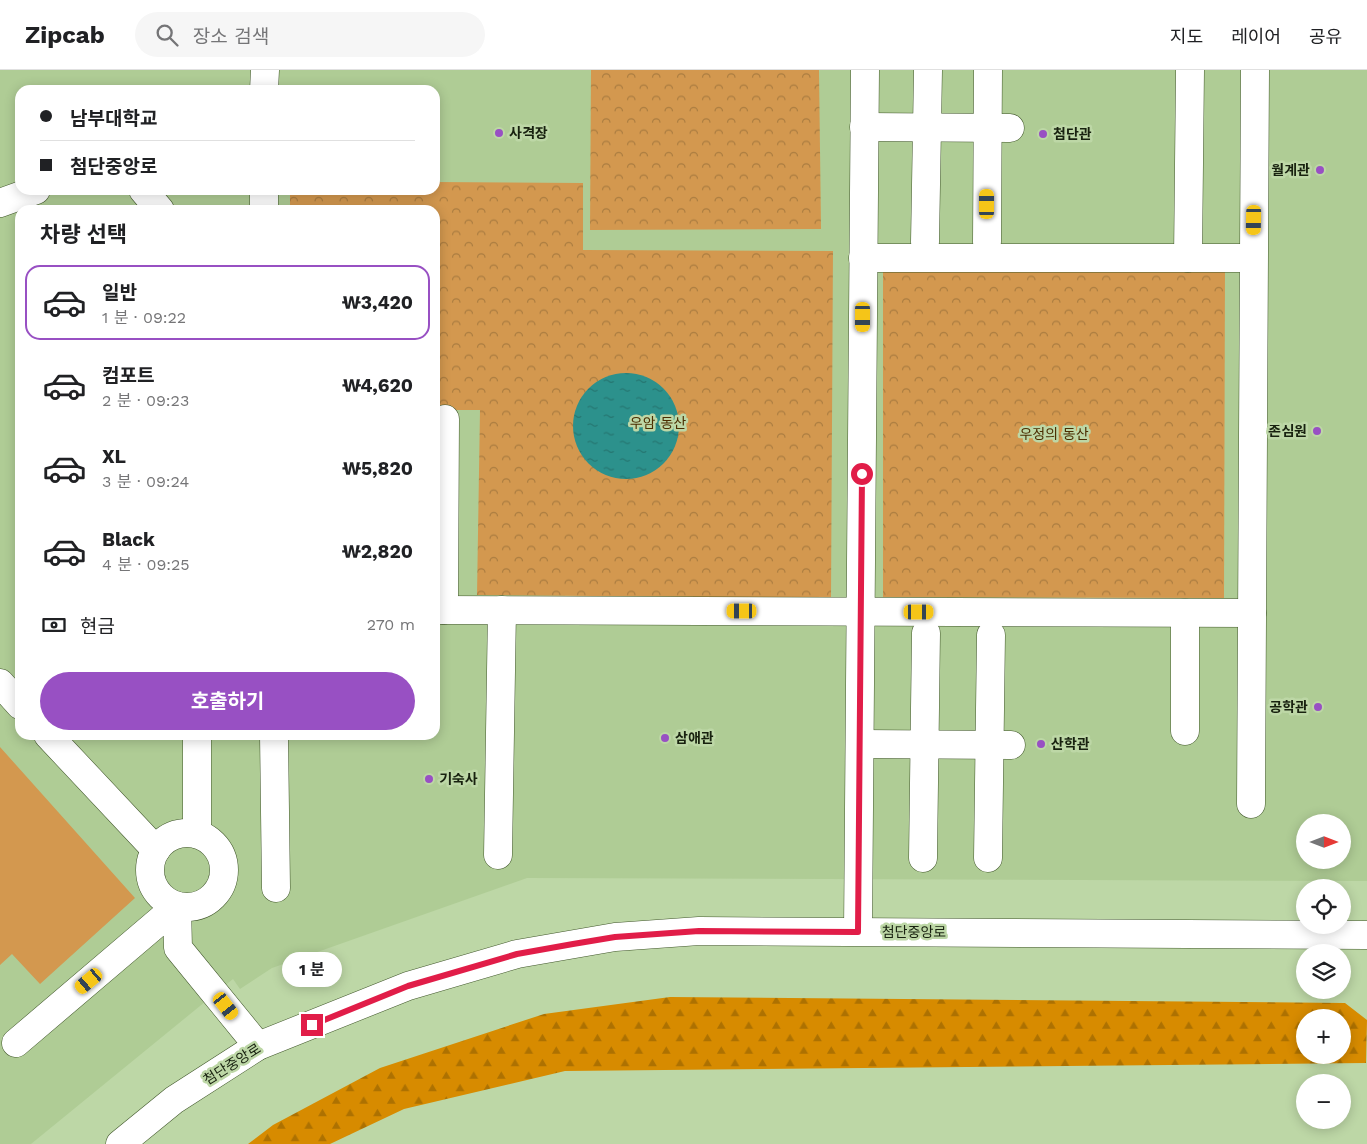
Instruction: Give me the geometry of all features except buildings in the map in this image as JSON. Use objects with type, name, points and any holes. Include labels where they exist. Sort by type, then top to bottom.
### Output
[{"type":"street","points":[[264,70],[264,85]]},
{"type":"street","points":[[858,932],[864,70]]},
{"type":"street","points":[[925,242],[928,70]]},
{"type":"street","points":[[987,242],[999,128],[988,70]]},
{"type":"street","points":[[1188,258],[1190,70]]},
{"type":"street","points":[[1251,804],[1255,70]]},
{"type":"street","points":[[864,127],[999,128]]},
{"type":"street","points":[[0,203],[22,195]]},
{"type":"street","points":[[147,195],[156,205]]},
{"type":"street","points":[[863,258],[1253,258]]},
{"type":"street","points":[[440,578],[445,420]]},
{"type":"street","points":[[440,610],[1252,613]]},
{"type":"street","points":[[498,855],[502,610]]},
{"type":"street","points":[[1185,613],[1185,731]]},
{"type":"street","points":[[923,858],[926,633]]},
{"type":"street","points":[[988,858],[1000,745],[991,635]]},
{"type":"street","points":[[0,684],[15,700]]},
{"type":"street","points":[[53,740],[156,850]]},
{"type":"street","points":[[197,740],[197,834]]},
{"type":"street","points":[[274,740],[276,888]]},
{"type":"street","points":[[860,744],[1000,745]]},
{"type":"street","points":[[185,833],[197,834],[207,839],[216,847],[224,868],[223,880],[218,890],[210,899],[200,905],[189,907],[177,906],[167,901],[158,893],[150,872],[151,860],[156,850],[164,841],[174,835],[185,833]]},
{"type":"street","points":[[16,1043],[177,906]]},
{"type":"street","points":[[177,906],[178,948],[258,1046]]},
{"type":"street","name":"첨단중앙로","points":[[120,1144],[174,1100],[258,1046],[408,986],[517,954],[615,937],[699,931],[1367,935]]},
{"type":"shaded area","points":[[0,70],[1367,70],[1367,881],[1351,881],[1351,879],[1296,879],[1296,881],[527,878],[272,968],[240,989],[233,979],[31,1144],[0,1144]]},
{"type":"green space","points":[[591,70],[819,70],[821,229],[590,230]]},
{"type":"green space","name":"우암 동산","points":[[440,182],[583,183],[583,250],[833,251],[831,598],[477,595],[480,410],[440,410],[440,205],[290,205],[290,195],[440,195]]},
{"type":"green space","name":"우정의 동산","points":[[883,269],[1225,270],[1224,598],[883,597]]},
{"type":"green space","points":[[0,747],[135,898],[40,984],[12,954],[0,965]]},
{"type":"green space","points":[[670,997],[1345,1003],[1367,1020],[1366,1063],[1351,1063],[1351,1009],[1296,1009],[1296,1064],[565,1071],[404,1109],[330,1144],[248,1144],[273,1125],[380,1068],[544,1014]]},
{"type":"water","points":[[626,373],[646,377],[663,389],[675,406],[679,426],[675,446],[663,463],[646,475],[626,479],[606,475],[589,463],[577,446],[573,426],[577,406],[589,389],[606,377]]},
{"type":"place","name":"사격장","points":[[499,133]]},
{"type":"place","name":"첨단관","points":[[1043,134]]},
{"type":"place","name":"월계관","points":[[1320,170]]},
{"type":"place","name":"존심원","points":[[1317,431]]},
{"type":"place","name":"공학관","points":[[1318,707]]},
{"type":"place","name":"삼애관","points":[[665,738]]},
{"type":"place","name":"산학관","points":[[1041,744]]},
{"type":"place","name":"기숙사","points":[[429,779]]},
{"type":"route","points":[[312,1025],[408,986],[517,954],[573,944],[615,937],[699,931],[858,932],[862,474]]}]
